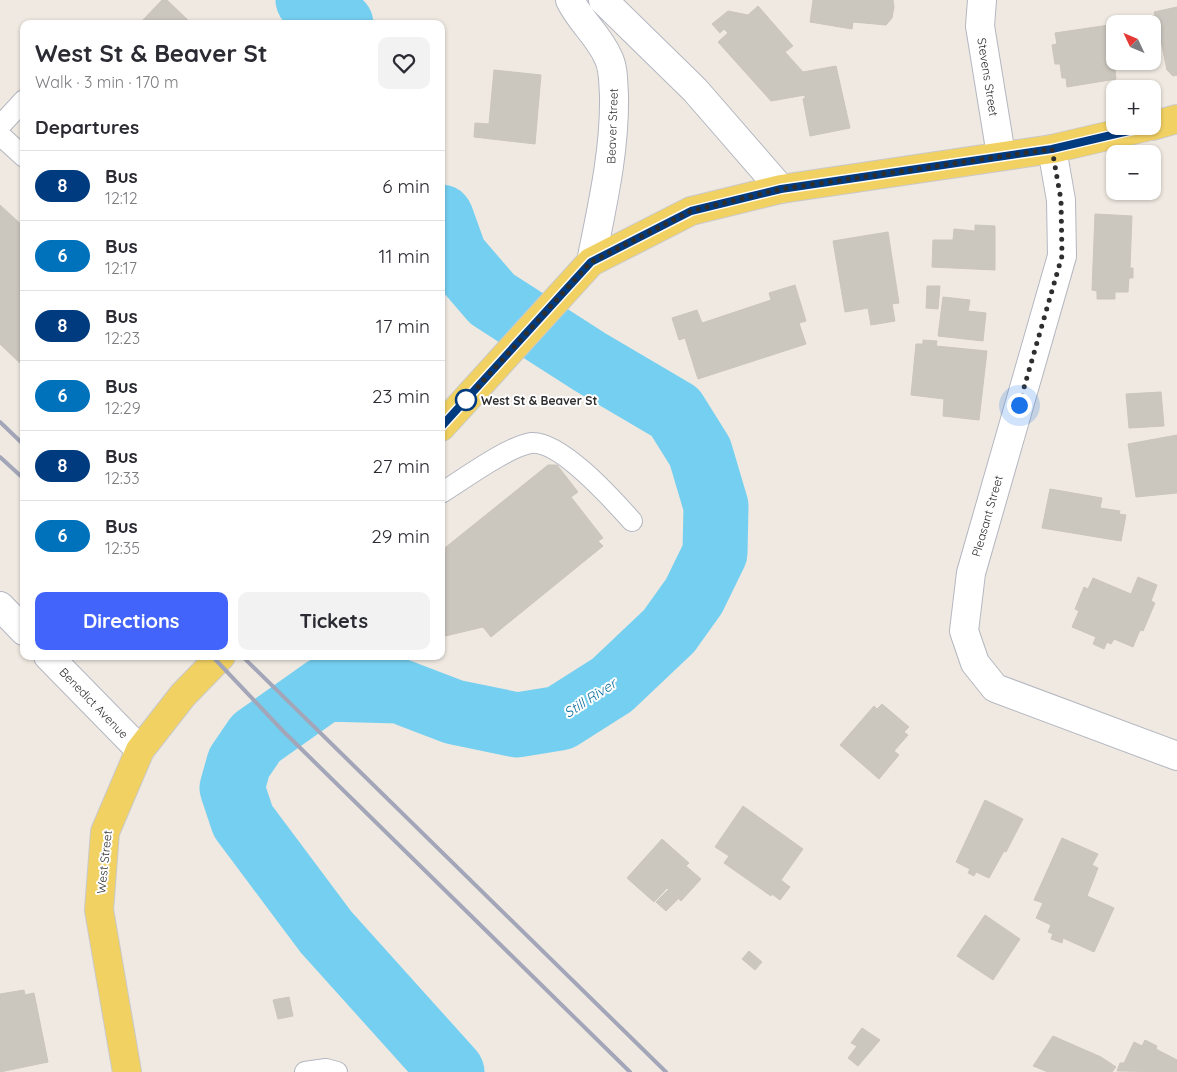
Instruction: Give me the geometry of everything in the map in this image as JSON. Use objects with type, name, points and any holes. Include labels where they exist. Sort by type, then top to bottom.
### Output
[{"type":"main road","points":[[1161,123],[1177,119]]},
{"type":"main road","points":[[445,423],[583,271],[691,211],[781,189],[1001,155],[1052,149],[1112,135]]},
{"type":"main road","name":"West Street","points":[[127,1072],[100,910],[105,832],[140,750],[183,695],[217,660]]},
{"type":"street","name":"Beaver Street","points":[[570,0],[576,13],[610,59],[613,78],[613,134],[610,168],[583,271]]},
{"type":"street","points":[[603,0],[695,90],[781,189]]},
{"type":"street","name":"Stevens Street","points":[[982,0],[980,26],[1001,155]]},
{"type":"street","name":"Pleasant Street","points":[[1052,149],[1061,200],[1062,256],[971,573],[964,631],[975,663],[995,688],[1177,756]]},
{"type":"street","points":[[0,606],[20,627]]},
{"type":"street","name":"Benedict Avenue","points":[[52,660],[140,750]]},
{"type":"lane","points":[[0,126],[20,104]]},
{"type":"lane","points":[[0,135],[20,153]]},
{"type":"lane","points":[[445,491],[514,449],[533,443],[547,447],[593,479],[632,521]]},
{"type":"lane","points":[[305,1072],[326,1068],[337,1072]]},
{"type":"building","points":[[162,0],[167,0],[188,20],[143,20]]},
{"type":"building","points":[[813,0],[893,0],[894,7],[892,18],[886,25],[853,22],[852,29],[810,22]]},
{"type":"building","points":[[758,6],[793,46],[785,52],[803,72],[836,66],[850,128],[810,136],[803,99],[805,95],[771,101],[718,42],[728,33],[724,29],[720,33],[712,24],[728,11],[748,15]]},
{"type":"building","points":[[1177,7],[1177,75],[1173,76],[1167,70],[1161,41],[1161,15],[1155,15],[1154,12]]},
{"type":"building","points":[[1106,25],[1106,70],[1115,70],[1116,79],[1067,87],[1066,78],[1062,78],[1060,64],[1055,64],[1052,45],[1057,44],[1055,33]]},
{"type":"building","points":[[494,70],[541,75],[535,144],[474,137],[475,123],[489,124]]},
{"type":"building","points":[[0,205],[20,223],[20,363],[0,344]]},
{"type":"building","points":[[1095,214],[1132,216],[1130,268],[1133,268],[1133,278],[1129,278],[1128,292],[1115,292],[1115,299],[1097,299],[1097,291],[1092,290]]},
{"type":"building","points":[[975,225],[995,226],[995,270],[932,267],[933,240],[953,240],[954,229],[975,231]]},
{"type":"building","points":[[888,232],[899,303],[892,304],[895,321],[871,325],[868,308],[845,312],[833,241]]},
{"type":"building","points":[[795,285],[806,321],[799,323],[806,344],[698,379],[685,338],[679,340],[672,318],[697,310],[702,323],[771,300],[769,293]]},
{"type":"building","points":[[927,286],[940,286],[938,309],[926,308]]},
{"type":"building","points":[[943,297],[970,300],[968,311],[986,313],[983,341],[938,336]]},
{"type":"building","points":[[923,340],[937,341],[936,346],[987,351],[979,420],[943,416],[944,399],[911,395],[916,344],[923,344]]},
{"type":"building","points":[[1161,392],[1164,426],[1129,428],[1126,394]]},
{"type":"building","points":[[1177,435],[1177,493],[1136,497],[1128,444]]},
{"type":"building","points":[[548,465],[557,465],[578,492],[571,497],[603,538],[598,541],[603,546],[491,637],[483,627],[445,636],[445,548]]},
{"type":"building","points":[[1050,489],[1102,498],[1100,508],[1120,511],[1119,514],[1126,515],[1121,541],[1042,528]]},
{"type":"building","points":[[1138,577],[1157,585],[1151,601],[1155,603],[1143,631],[1140,630],[1133,647],[1114,639],[1111,644],[1107,642],[1104,649],[1093,644],[1096,637],[1072,627],[1079,611],[1075,609],[1084,587],[1088,589],[1093,578],[1131,594]]},
{"type":"building","points":[[882,704],[909,727],[904,732],[908,735],[894,751],[899,755],[879,779],[840,745],[874,706],[877,709]]},
{"type":"building","points":[[985,800],[1023,819],[1006,852],[1004,851],[989,878],[976,872],[974,876],[968,873],[970,869],[956,862]]},
{"type":"building","points":[[743,806],[803,849],[781,880],[790,887],[780,900],[772,894],[771,896],[724,863],[729,856],[715,847]]},
{"type":"building","points":[[1062,838],[1098,854],[1092,865],[1098,868],[1087,896],[1114,908],[1094,952],[1063,938],[1062,943],[1051,939],[1053,934],[1048,932],[1051,925],[1036,918],[1043,903],[1034,900]]},
{"type":"building","points":[[662,839],[689,863],[686,866],[701,879],[681,901],[667,888],[654,902],[627,878]]},
{"type":"building","points":[[668,890],[678,899],[666,911],[656,902]]},
{"type":"building","points":[[985,915],[1020,939],[993,980],[957,956]]},
{"type":"building","points":[[749,951],[762,962],[755,970],[742,959]]},
{"type":"building","points":[[24,990],[25,995],[34,993],[48,1062],[0,1072],[0,994]]},
{"type":"building","points":[[289,997],[293,1016],[278,1019],[273,1000]]},
{"type":"building","points":[[862,1028],[880,1040],[858,1066],[848,1058],[857,1046],[851,1043]]},
{"type":"building","points":[[1053,1036],[1101,1057],[1116,1067],[1112,1072],[1048,1072],[1033,1066]]},
{"type":"building","points":[[1145,1040],[1157,1046],[1156,1049],[1177,1060],[1177,1072],[1117,1071],[1120,1063],[1124,1063],[1134,1042],[1142,1046]]},
{"type":"waterway","name":"Still River","points":[[308,0],[336,20]]},
{"type":"waterway","name":"Still River","points":[[445,228],[455,256],[492,299],[590,362],[675,412],[700,452],[716,506],[715,553],[694,596],[669,631],[612,685],[560,718],[517,725],[454,712],[399,691],[325,689],[256,738],[239,763],[232,788],[243,821],[326,932],[452,1072]]},
{"type":"railway","points":[[0,422],[20,441]]},
{"type":"railway","points":[[0,457],[20,475]]},
{"type":"railway","points":[[216,660],[284,732],[630,1072]]},
{"type":"railway","points":[[246,660],[666,1072]]},
{"type":"bus line","name":"8","points":[[445,423],[591,262],[691,211],[781,189],[1001,155],[1052,149],[1112,135]]},
{"type":"place","name":"West St & Beaver St","points":[[466,400]]},
{"type":"route","points":[[466,400],[591,262],[691,211],[781,189],[1001,155],[1052,149],[1061,200],[1062,256],[1019,405]]}]
